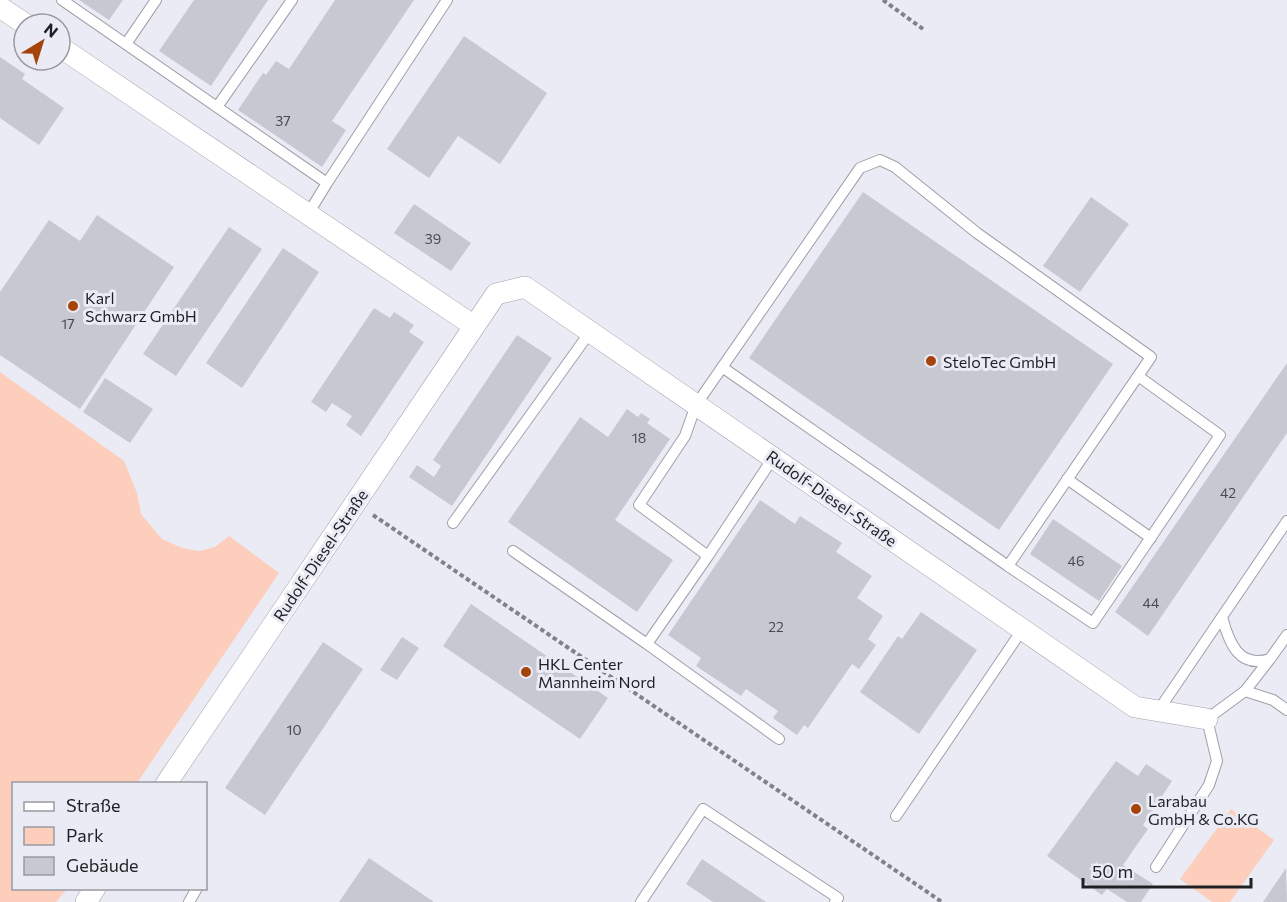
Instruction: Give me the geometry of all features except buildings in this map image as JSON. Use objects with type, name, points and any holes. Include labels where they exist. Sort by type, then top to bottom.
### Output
[{"type":"street","points":[[72,55],[474,326]]},
{"type":"street","name":"Rudolf-Diesel-Straße","points":[[167,782],[496,294],[525,287],[1134,707],[1207,719]]},
{"type":"lane","points":[[62,0],[327,183]]},
{"type":"lane","points":[[126,44],[156,0]]},
{"type":"lane","points":[[217,107],[292,0]]},
{"type":"lane","points":[[308,214],[447,0]]},
{"type":"lane","points":[[708,556],[639,505],[685,436],[696,405],[860,168],[880,160],[895,167],[977,233],[1151,357],[1008,566]]},
{"type":"lane","points":[[453,523],[590,332]]},
{"type":"lane","points":[[723,367],[1093,623],[1220,435],[1138,376]]},
{"type":"lane","points":[[647,644],[773,458]]},
{"type":"lane","points":[[1067,479],[1151,538]]},
{"type":"lane","points":[[1158,711],[1287,521]]},
{"type":"lane","points":[[513,551],[647,644],[779,740]]},
{"type":"lane","points":[[1222,617],[1226,633],[1240,656],[1252,662],[1270,659]]},
{"type":"lane","points":[[896,816],[1022,630]]},
{"type":"lane","points":[[1156,867],[1209,786],[1217,761],[1207,719],[1245,691],[1287,635]]},
{"type":"lane","points":[[1245,691],[1273,700],[1287,710]]},
{"type":"lane","points":[[641,902],[703,809],[838,898],[835,902]]},
{"type":"path","points":[[883,0],[924,29]]},
{"type":"path","points":[[355,502],[942,902]]},
{"type":"green space","points":[[0,372],[124,461],[137,493],[141,514],[162,539],[182,548],[199,551],[215,547],[229,536],[279,573],[138,782],[12,782],[12,890],[66,890],[56,902],[0,902]]},
{"type":"green space","points":[[1231,809],[1274,840],[1230,902],[1212,902],[1180,879]]},
{"type":"place","name":"Karl Schwarz GmbH","points":[[73,306]]},
{"type":"place","name":"SteloTec GmbH","points":[[931,361]]},
{"type":"place","name":"HKL Center Mannheim Nord","points":[[526,672]]},
{"type":"place","name":"Larabau GmbH & Co.KG","points":[[1136,809]]}]
